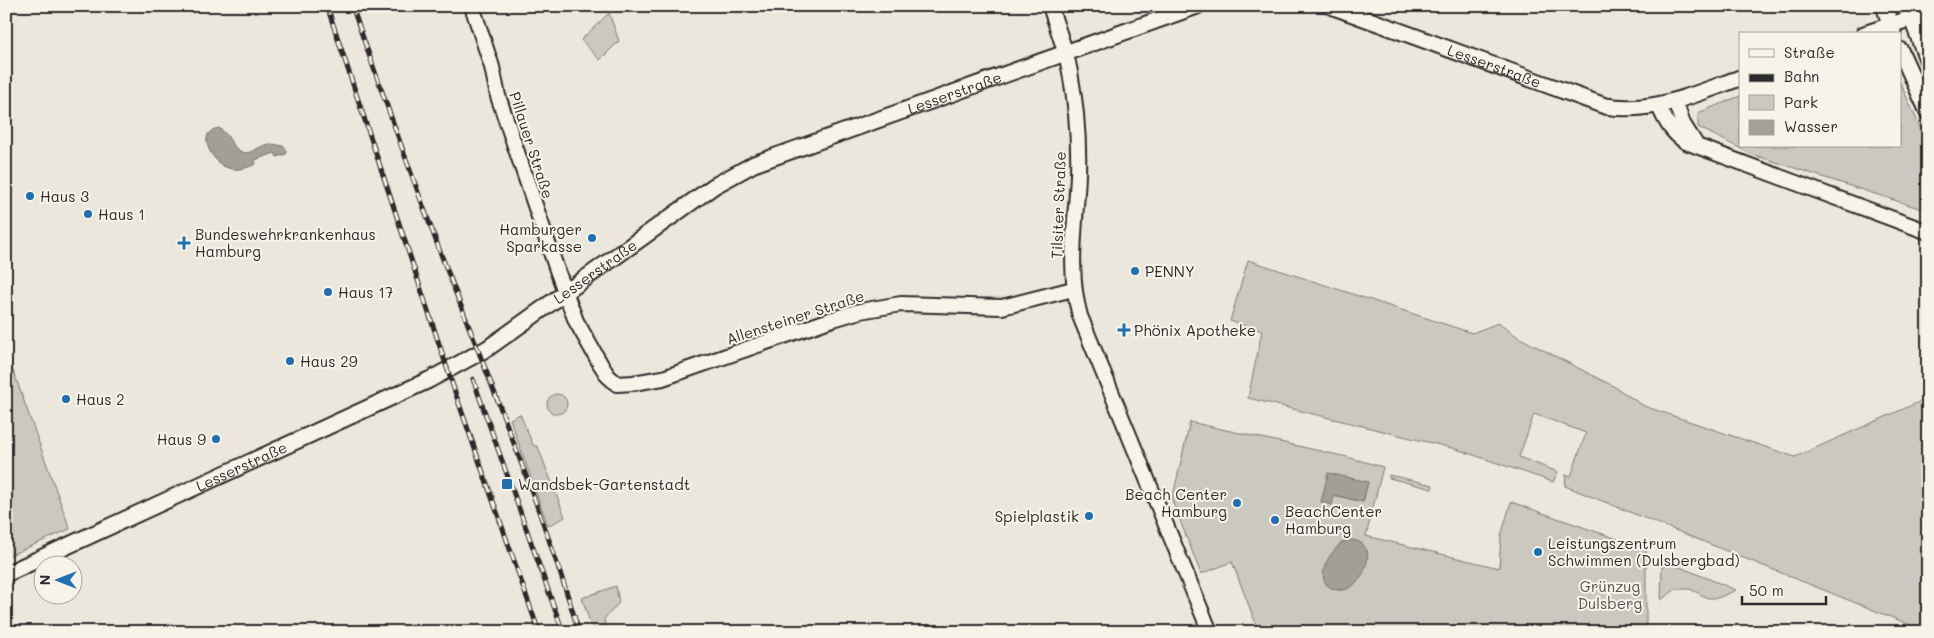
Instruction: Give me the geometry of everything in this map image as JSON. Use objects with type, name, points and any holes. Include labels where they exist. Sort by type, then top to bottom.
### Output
[{"type":"main road","name":"Lesserstraße","points":[[6,574],[429,380],[488,348],[714,186],[754,164],[1197,6]]},
{"type":"main road","name":"Lesserstraße","points":[[1331,6],[1605,106],[1629,108],[1659,106],[1739,78]]},
{"type":"main road","points":[[1884,6],[1892,29]]},
{"type":"main road","points":[[1875,32],[1892,29],[1909,12],[1928,62]]},
{"type":"main road","points":[[1902,54],[1928,112]]},
{"type":"street","name":"Pillauer Straße","points":[[472,6],[492,67],[498,96],[557,270],[579,328],[604,370],[617,384]]},
{"type":"street","name":"Tilsiter Straße","points":[[1050,6],[1070,72],[1073,95],[1078,173],[1072,261],[1073,289],[1080,316],[1210,632]]},
{"type":"street","points":[[1909,12],[1928,12]]},
{"type":"street","points":[[1676,101],[1683,124],[1697,146]]},
{"type":"street","points":[[1659,106],[1666,123],[1678,136],[1697,146],[1928,232]]},
{"type":"street","name":"Allensteiner Straße","points":[[617,384],[663,378],[860,311],[901,304],[1002,307],[1073,289]]},
{"type":"green space","points":[[609,13],[619,41],[600,60],[581,40]]},
{"type":"green space","points":[[1902,86],[1928,145],[1928,211],[1751,154],[1739,148],[1902,148]]},
{"type":"green space","points":[[1739,96],[1739,148],[1698,127],[1698,113]]},
{"type":"green space","points":[[1248,260],[1472,333],[1498,323],[1518,337],[1615,387],[1644,406],[1795,457],[1928,398],[1928,632],[1565,486],[1566,475],[1571,476],[1586,433],[1534,414],[1519,457],[1558,472],[1553,482],[1456,449],[1248,398],[1262,331],[1230,321]]},
{"type":"green space","points":[[6,351],[70,529],[6,557]]},
{"type":"green space","points":[[553,394],[561,394],[567,400],[567,408],[561,414],[553,414],[547,408],[547,400]]},
{"type":"green space","points":[[520,414],[533,445],[538,447],[565,517],[548,526],[510,419]]},
{"type":"green space","name":"BeachCenter Hamburg","points":[[1190,422],[1347,457],[1383,467],[1366,536],[1499,568],[1501,536],[1511,502],[1646,549],[1646,632],[1259,632],[1232,562],[1201,574],[1172,500]],"holes":[[[1368,482],[1363,502],[1334,495]],[[1349,540],[1361,543],[1368,552],[1360,577],[1352,586],[1339,590],[1323,575],[1340,543]]]},
{"type":"green space","points":[[1389,475],[1433,485],[1432,489],[1389,478]]},
{"type":"green space","points":[[1670,563],[1736,590],[1718,598],[1708,598],[1690,589],[1676,589],[1661,600],[1662,567]]},
{"type":"green space","points":[[616,586],[619,603],[604,619],[607,632],[593,632],[582,598]]},
{"type":"water","points":[[219,128],[240,151],[247,153],[269,144],[285,147],[287,152],[277,157],[275,153],[255,160],[256,164],[246,168],[228,168],[217,161],[208,148],[208,135]]},
{"type":"water","points":[[1328,473],[1368,482],[1363,502],[1334,495],[1332,505],[1321,502]]},
{"type":"water","points":[[1349,540],[1359,542],[1365,548],[1367,556],[1366,565],[1356,583],[1348,588],[1339,590],[1330,587],[1325,582],[1323,574],[1329,558],[1335,550]]},
{"type":"railway","points":[[327,6],[456,395],[539,632]]},
{"type":"railway","points":[[352,6],[432,230],[532,492],[579,632]]},
{"type":"railway","points":[[473,379],[563,632]]},
{"type":"place","name":"Haus 3","points":[[30,196]]},
{"type":"place","name":"Haus 1","points":[[88,214]]},
{"type":"place","name":"Hamburger Sparkasse","points":[[592,238]]},
{"type":"place","name":"Bundeswehrkrankenhaus Hamburg","points":[[184,243]]},
{"type":"place","name":"PENNY","points":[[1135,271]]},
{"type":"place","name":"Haus 17","points":[[328,292]]},
{"type":"place","name":"Phönix Apotheke","points":[[1124,330]]},
{"type":"place","name":"Haus 29","points":[[290,361]]},
{"type":"place","name":"Haus 2","points":[[66,399]]},
{"type":"place","name":"Haus 9","points":[[216,439]]},
{"type":"place","name":"Wandsbek-Gartenstadt","points":[[507,484]]},
{"type":"place","name":"Beach Center Hamburg","points":[[1237,503]]},
{"type":"place","name":"Spielplastik","points":[[1089,516]]},
{"type":"place","name":"BeachCenter Hamburg","points":[[1275,520]]},
{"type":"place","name":"Leistungszentrum Schwimmen (Dulsbergbad)","points":[[1538,552]]},
{"type":"park label","name":"Grünzug Dulsberg","points":[[1610,594]]}]
